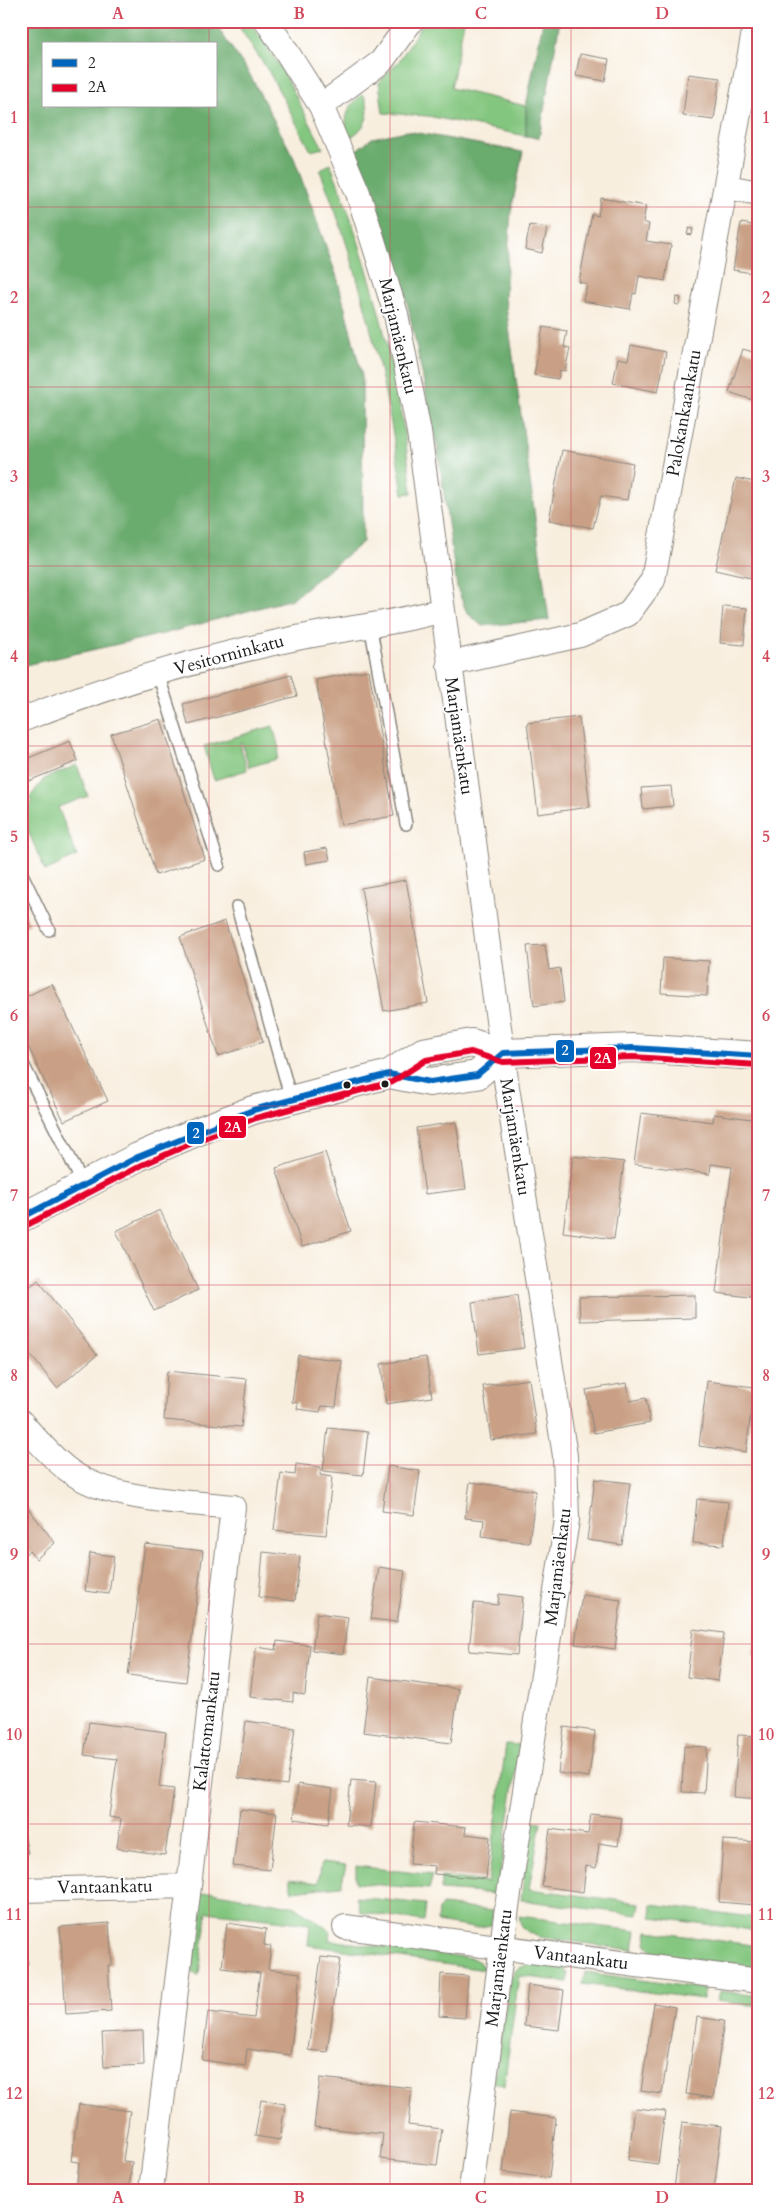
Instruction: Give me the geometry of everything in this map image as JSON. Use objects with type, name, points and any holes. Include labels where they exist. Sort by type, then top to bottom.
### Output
[{"type":"main road","points":[[21,1218],[83,1184],[138,1157],[196,1132],[253,1110],[389,1074],[423,1052],[472,1043],[503,1053],[633,1048],[759,1056]]},
{"type":"street","name":"Marjamäenkatu","points":[[267,21],[321,106],[358,194],[396,314],[419,432],[503,1053],[566,1456],[567,1520],[502,1948],[471,2190]]},
{"type":"street","points":[[321,106],[381,62],[411,21]]},
{"type":"street","name":"Palokankaankatu","points":[[449,664],[580,635],[628,614],[653,580],[756,21]]},
{"type":"street","points":[[726,187],[759,193]]},
{"type":"street","name":"Vesitorninkatu","points":[[21,720],[64,703],[158,674],[278,642],[370,624],[419,617],[442,610]]},
{"type":"street","name":"Kalattomankatu","points":[[21,1422],[67,1469],[83,1479],[112,1492],[233,1507],[151,2190]]},
{"type":"street","name":"Vantaankatu","points":[[21,1890],[189,1886]]},
{"type":"street","name":"Vantaankatu","points":[[344,1927],[759,1981]]},
{"type":"lane","points":[[370,624],[406,824]]},
{"type":"lane","points":[[158,674],[219,865]]},
{"type":"lane","points":[[21,872],[49,930]]},
{"type":"lane","points":[[237,907],[291,1099]]},
{"type":"lane","points":[[21,1060],[83,1184]]},
{"type":"green space","points":[[21,21],[213,21],[249,73],[294,158],[337,277],[362,376],[363,542],[292,599],[163,634],[21,666]]},
{"type":"green space","points":[[235,21],[251,23],[280,66],[323,148],[311,151],[269,72]]},
{"type":"green space","points":[[424,21],[464,21],[451,88],[526,106],[526,136],[428,116],[383,113],[379,82],[399,61]]},
{"type":"green space","points":[[543,21],[560,21],[539,138],[526,136],[526,106]]},
{"type":"green space","points":[[363,94],[368,107],[368,113],[364,124],[349,138],[346,125],[347,113],[353,103]]},
{"type":"green space","points":[[407,131],[523,152],[511,212],[505,298],[549,620],[482,626],[467,613],[457,588],[438,451],[408,306],[386,232],[355,151],[372,138]]},
{"type":"green space","points":[[330,163],[359,243],[382,325],[400,409],[412,493],[403,494],[389,412],[371,330],[348,249],[320,171]]},
{"type":"green space","points":[[273,726],[279,749],[277,759],[249,767],[242,743],[240,744],[247,770],[214,780],[204,746]]},
{"type":"green space","points":[[77,765],[88,796],[58,807],[77,856],[45,871],[21,814],[21,808],[32,803],[30,797],[44,779]]},
{"type":"green space","points":[[506,1744],[520,1745],[497,1894],[441,1890],[441,1877],[488,1882]]},
{"type":"green space","points":[[531,1821],[541,1822],[529,1889],[640,1903],[638,1915],[521,1900]]},
{"type":"green space","points":[[322,1862],[346,1865],[341,1886],[292,1891],[289,1879],[318,1883]]},
{"type":"green space","points":[[356,1866],[433,1875],[429,1889],[356,1883]]},
{"type":"green space","points":[[212,1892],[297,1907],[330,1931],[329,1940],[472,1958],[481,1963],[485,1970],[308,1945],[310,1924],[207,1912],[199,1975],[192,1973],[201,1894]]},
{"type":"green space","points":[[356,1897],[426,1904],[424,1921],[361,1912]]},
{"type":"green space","points":[[652,1904],[759,1918],[759,1931],[651,1917]]},
{"type":"green space","points":[[442,1905],[493,1911],[491,1925],[474,1928],[437,1922],[438,1909]]},
{"type":"green space","points":[[519,1916],[636,1931],[633,1950],[540,1937],[523,1928]]},
{"type":"green space","points":[[648,1931],[759,1946],[759,1967],[655,1955],[646,1943]]},
{"type":"green space","points":[[527,1965],[564,1968],[568,1974],[568,1982],[519,1976],[504,2086],[494,2082],[510,1978],[517,1969]]},
{"type":"green space","points":[[585,1972],[704,1989],[703,1999],[582,1984]]},
{"type":"green space","points":[[720,1991],[759,1996],[759,2006],[716,2001]]},
{"type":"building","points":[[580,54],[609,59],[605,81],[576,76]]},
{"type":"building","points":[[688,74],[720,78],[714,120],[683,116]]},
{"type":"building","points":[[759,141],[759,172],[752,170]]},
{"type":"building","points":[[601,198],[646,206],[643,222],[649,224],[646,241],[671,245],[665,281],[639,276],[636,294],[633,293],[630,309],[583,301],[587,284],[579,282],[592,214],[598,216]]},
{"type":"building","points":[[741,223],[759,226],[759,274],[733,270]]},
{"type":"building","points":[[530,225],[547,228],[542,253],[525,249]]},
{"type":"building","points":[[689,228],[693,229],[692,235],[687,234]]},
{"type":"building","points":[[676,297],[681,298],[679,305],[675,304]]},
{"type":"building","points":[[543,327],[567,331],[564,347],[570,348],[565,371],[560,370],[558,379],[534,375]]},
{"type":"building","points":[[631,345],[666,352],[658,392],[613,383],[618,358],[628,360]]},
{"type":"building","points":[[743,349],[759,354],[759,402],[729,392]]},
{"type":"building","points":[[562,450],[633,463],[627,500],[601,496],[593,528],[549,520]]},
{"type":"building","points":[[736,478],[759,483],[759,580],[715,570]]},
{"type":"building","points":[[723,606],[747,608],[744,645],[720,643]]},
{"type":"building","points":[[369,670],[394,816],[341,825],[316,680]]},
{"type":"building","points":[[291,675],[297,696],[188,725],[183,704]]},
{"type":"building","points":[[579,717],[590,807],[538,814],[527,723]]},
{"type":"building","points":[[161,719],[205,859],[156,875],[111,734]]},
{"type":"building","points":[[70,741],[78,761],[21,784],[21,761]]},
{"type":"building","points":[[671,786],[673,806],[643,809],[641,788]]},
{"type":"building","points":[[756,822],[759,822],[759,852],[756,852]]},
{"type":"building","points":[[327,848],[330,860],[306,864],[304,852]]},
{"type":"building","points":[[406,880],[428,1003],[384,1011],[361,888]]},
{"type":"building","points":[[21,906],[30,924],[21,928]]},
{"type":"building","points":[[225,921],[263,1042],[218,1056],[180,937]]},
{"type":"building","points":[[545,945],[549,970],[560,968],[564,1002],[534,1006],[527,946]]},
{"type":"building","points":[[663,958],[709,961],[707,996],[661,993]]},
{"type":"building","points":[[52,984],[108,1101],[64,1121],[21,1032],[21,999]]},
{"type":"building","points":[[641,1113],[713,1122],[714,1114],[759,1120],[759,1298],[716,1293],[732,1167],[711,1164],[710,1174],[634,1164]]},
{"type":"building","points":[[456,1122],[466,1189],[425,1194],[416,1128]]},
{"type":"building","points":[[325,1152],[351,1231],[302,1247],[276,1168]]},
{"type":"building","points":[[573,1156],[624,1162],[614,1239],[563,1232]]},
{"type":"building","points":[[160,1210],[198,1290],[154,1311],[116,1231]]},
{"type":"building","points":[[38,1280],[97,1355],[57,1388],[21,1343],[21,1294]]},
{"type":"building","points":[[517,1295],[524,1348],[479,1354],[472,1302]]},
{"type":"building","points":[[695,1295],[695,1318],[580,1321],[579,1297]]},
{"type":"building","points":[[298,1355],[342,1361],[336,1407],[322,1406],[320,1412],[297,1409],[298,1403],[292,1402]]},
{"type":"building","points":[[426,1357],[432,1397],[386,1404],[381,1364]]},
{"type":"building","points":[[167,1371],[247,1379],[241,1427],[164,1420]]},
{"type":"building","points":[[529,1379],[537,1434],[491,1440],[483,1386]]},
{"type":"building","points":[[707,1381],[754,1387],[746,1452],[699,1446]]},
{"type":"building","points":[[627,1383],[630,1401],[646,1398],[650,1423],[594,1433],[586,1390]]},
{"type":"building","points":[[328,1428],[368,1432],[363,1475],[323,1471]]},
{"type":"building","points":[[296,1464],[321,1467],[320,1475],[332,1477],[326,1535],[274,1530],[281,1473],[295,1475]]},
{"type":"building","points":[[388,1466],[420,1471],[414,1515],[382,1511]]},
{"type":"building","points":[[595,1479],[630,1483],[622,1545],[587,1540]]},
{"type":"building","points":[[470,1482],[536,1491],[529,1543],[482,1536],[484,1520],[465,1518]]},
{"type":"building","points":[[21,1499],[55,1543],[36,1559],[29,1551],[21,1557]]},
{"type":"building","points":[[697,1499],[728,1502],[724,1545],[693,1543]]},
{"type":"building","points":[[145,1544],[203,1551],[186,1682],[128,1675]]},
{"type":"building","points":[[263,1552],[300,1556],[295,1601],[259,1597]]},
{"type":"building","points":[[90,1553],[114,1556],[109,1594],[85,1591]]},
{"type":"building","points":[[379,1567],[405,1571],[397,1622],[371,1619]]},
{"type":"building","points":[[499,1594],[523,1597],[517,1655],[469,1651],[474,1603],[498,1605]]},
{"type":"building","points":[[582,1595],[621,1600],[615,1649],[575,1644]]},
{"type":"building","points":[[317,1613],[348,1617],[343,1654],[312,1650]]},
{"type":"building","points":[[759,1619],[759,1657],[753,1656]]},
{"type":"building","points":[[693,1629],[724,1633],[718,1681],[687,1677]]},
{"type":"building","points":[[277,1641],[310,1645],[305,1695],[293,1693],[293,1702],[250,1697],[256,1647],[276,1650]]},
{"type":"building","points":[[370,1677],[459,1689],[451,1743],[363,1732]]},
{"type":"building","points":[[21,1713],[25,1713],[28,1737],[21,1738]]},
{"type":"building","points":[[246,1721],[295,1728],[287,1785],[238,1778]]},
{"type":"building","points":[[89,1722],[166,1732],[159,1787],[174,1789],[165,1855],[117,1848],[121,1819],[109,1817],[117,1759],[84,1755]]},
{"type":"building","points":[[564,1727],[595,1731],[589,1777],[558,1773]]},
{"type":"building","points":[[738,1735],[759,1736],[759,1799],[734,1797]]},
{"type":"building","points":[[684,1746],[707,1747],[704,1793],[682,1792]]},
{"type":"building","points":[[351,1780],[376,1782],[371,1827],[346,1825]]},
{"type":"building","points":[[298,1784],[333,1789],[328,1824],[294,1819]]},
{"type":"building","points":[[240,1809],[277,1813],[270,1870],[233,1866]]},
{"type":"building","points":[[591,1814],[622,1818],[618,1846],[599,1843],[596,1868],[586,1866],[583,1892],[542,1886],[550,1829],[588,1834]]},
{"type":"building","points":[[21,1819],[28,1853],[21,1854]]},
{"type":"building","points":[[414,1822],[466,1827],[465,1834],[490,1837],[486,1879],[434,1874],[435,1866],[410,1864]]},
{"type":"building","points":[[723,1840],[759,1842],[754,1905],[719,1902]]},
{"type":"building","points":[[109,1923],[112,1965],[108,1965],[111,2011],[66,2014],[60,1927]]},
{"type":"building","points":[[227,1923],[266,1929],[264,1945],[271,1946],[268,1969],[300,1973],[290,2055],[247,2049],[245,2066],[202,2060],[208,2012],[254,2018],[260,1973],[222,1968]]},
{"type":"building","points":[[21,1929],[28,1964],[21,1965]]},
{"type":"building","points":[[321,1957],[340,1959],[327,2052],[308,2050]]},
{"type":"building","points":[[441,1974],[468,1976],[465,2018],[439,2016]]},
{"type":"building","points":[[528,1985],[564,1990],[559,2030],[524,2026]]},
{"type":"building","points":[[654,2003],[675,2007],[662,2094],[641,2091]]},
{"type":"building","points":[[697,2017],[724,2021],[713,2098],[686,2094]]},
{"type":"building","points":[[143,2031],[144,2065],[104,2067],[102,2033]]},
{"type":"building","points":[[320,2078],[412,2088],[408,2125],[442,2129],[437,2165],[380,2159],[383,2134],[314,2127]]},
{"type":"building","points":[[261,2100],[285,2104],[280,2140],[255,2136]]},
{"type":"building","points":[[79,2104],[130,2111],[123,2161],[132,2162],[129,2190],[76,2190],[79,2162],[71,2161]]},
{"type":"building","points":[[635,2108],[665,2111],[658,2164],[628,2160]]},
{"type":"building","points":[[510,2112],[556,2118],[549,2178],[503,2172]]},
{"type":"building","points":[[682,2122],[722,2126],[714,2190],[674,2190]]},
{"type":"transit line","name":"2","points":[[21,1218],[138,1157],[253,1110],[389,1074],[430,1082],[477,1075],[503,1053],[633,1048],[759,1056]]},
{"type":"transit line","name":"2A","points":[[25,1226],[142,1165],[199,1140],[256,1118],[392,1082],[426,1060],[471,1052],[503,1062],[633,1057],[758,1065]]}]
